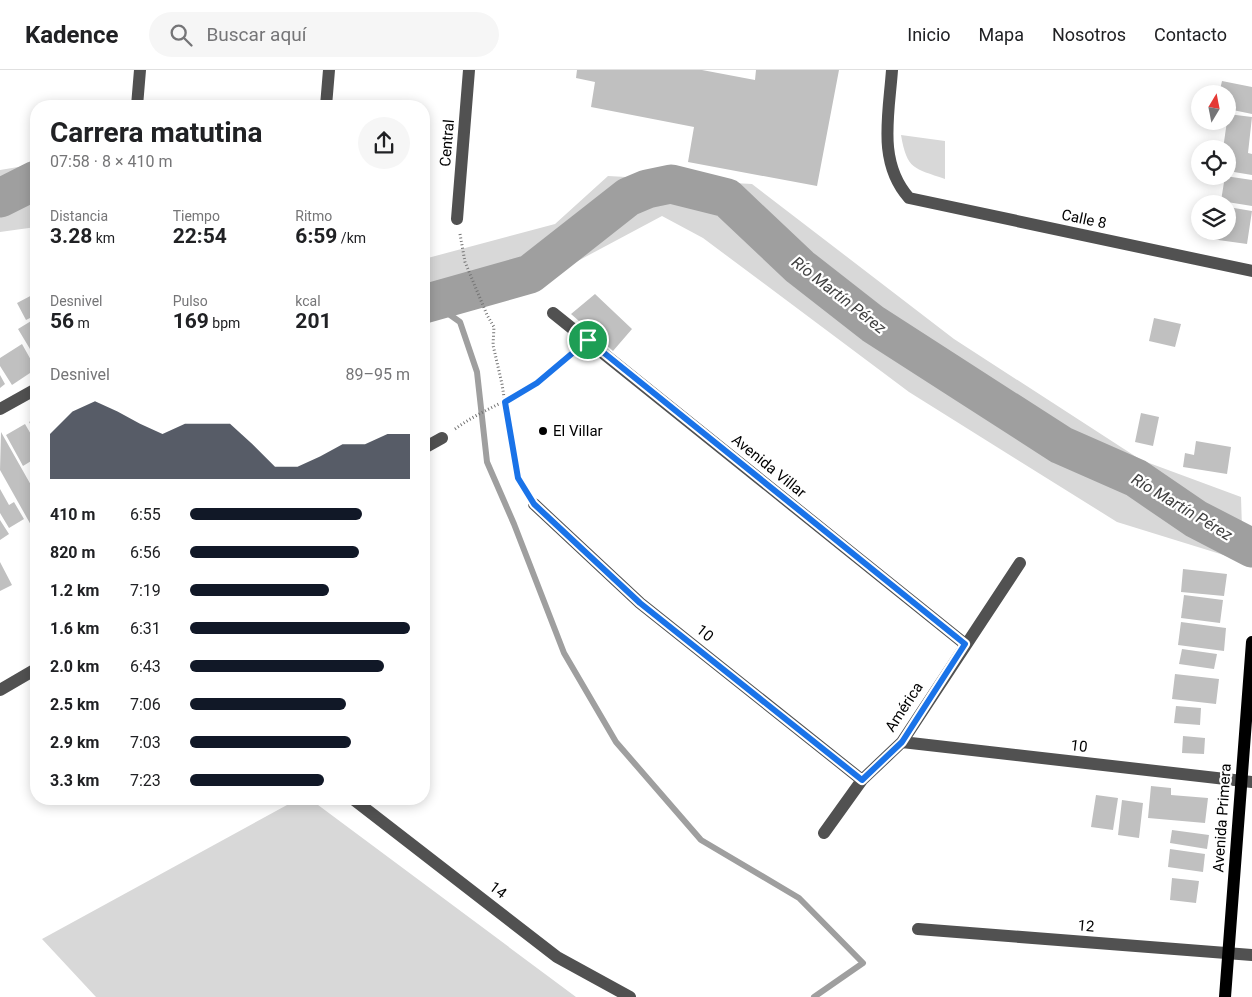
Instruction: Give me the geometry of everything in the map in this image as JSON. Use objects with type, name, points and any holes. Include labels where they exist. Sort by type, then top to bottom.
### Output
[{"type":"main road","name":"Avenida Primera","points":[[1225,997],[1247,782],[1252,642]]},
{"type":"street","points":[[138,100],[140,70]]},
{"type":"street","points":[[326,100],[329,70]]},
{"type":"street","name":"Central","points":[[457,218],[469,70]]},
{"type":"street","name":"Calle 8","points":[[892,70],[888,144],[889,160],[898,185],[909,198],[1252,271]]},
{"type":"street","name":"Avenida Villar","points":[[553,313],[965,644]]},
{"type":"street","points":[[0,410],[30,392]]},
{"type":"street","points":[[430,445],[442,438]]},
{"type":"street","name":"10","points":[[534,504],[640,603],[862,780]]},
{"type":"street","name":"América","points":[[824,833],[862,780],[902,742],[1020,563]]},
{"type":"street","points":[[0,690],[30,672]]},
{"type":"street","name":"10","points":[[902,742],[1247,782]]},
{"type":"street","name":"14","points":[[361,805],[557,957],[630,997]]},
{"type":"street","name":"12","points":[[918,929],[1252,955]]},
{"type":"path","points":[[457,218],[465,262],[487,315],[494,327],[493,345],[518,478],[534,504]]},
{"type":"path","points":[[442,438],[472,416],[497,403],[505,402],[537,383],[588,340]]},
{"type":"shaded area","points":[[901,135],[945,141],[945,179],[919,169],[909,161]]},
{"type":"shaded area","points":[[30,165],[30,228],[0,232],[0,170]]},
{"type":"shaded area","points":[[608,176],[752,184],[954,339],[1141,460],[1241,497],[1243,561],[1117,522],[909,392],[703,238],[662,216],[559,271],[532,293],[430,317],[430,257],[555,224]]},
{"type":"shaded area","points":[[287,805],[318,805],[576,997],[96,997],[42,939]]},
{"type":"building","points":[[577,70],[702,70],[755,80],[756,70],[839,70],[817,186],[688,162],[694,127],[591,107],[595,82],[576,78]]},
{"type":"building","points":[[1222,81],[1252,87],[1252,114],[1236,111],[1236,85],[1221,85]]},
{"type":"building","points":[[1236,115],[1252,117],[1248,153],[1252,154],[1252,175],[1236,172],[1236,140],[1224,140],[1226,130],[1236,130]]},
{"type":"building","points":[[1236,178],[1252,180],[1252,206],[1236,203],[1236,195],[1222,195],[1224,185],[1236,185]]},
{"type":"building","points":[[1236,208],[1252,211],[1247,244],[1218,240],[1236,240]]},
{"type":"building","points":[[595,294],[632,329],[613,351],[571,314]]},
{"type":"building","points":[[30,296],[30,318],[26,320],[17,303]]},
{"type":"building","points":[[1154,318],[1181,324],[1175,347],[1149,341]]},
{"type":"building","points":[[30,322],[30,349],[18,329]]},
{"type":"building","points":[[22,344],[30,358],[30,373],[12,385],[0,366],[0,358]]},
{"type":"building","points":[[0,375],[5,384],[0,388]]},
{"type":"building","points":[[1141,413],[1159,417],[1153,446],[1135,442]]},
{"type":"building","points":[[25,424],[30,433],[30,462],[23,466],[6,435]]},
{"type":"building","points":[[1,432],[30,483],[30,523],[0,470]]},
{"type":"building","points":[[1196,441],[1231,447],[1227,474],[1183,467],[1185,453],[1194,455]]},
{"type":"building","points":[[0,489],[9,505],[14,502],[24,519],[9,528],[0,513]]},
{"type":"building","points":[[0,520],[9,534],[0,540]]},
{"type":"building","points":[[0,562],[12,585],[0,591]]},
{"type":"building","points":[[1183,569],[1227,574],[1224,596],[1181,592]]},
{"type":"building","points":[[1184,595],[1223,600],[1220,623],[1181,618]]},
{"type":"building","points":[[1181,622],[1226,628],[1224,651],[1178,645]]},
{"type":"building","points":[[1182,649],[1217,654],[1214,669],[1179,664]]},
{"type":"building","points":[[1175,674],[1219,679],[1216,704],[1172,699]]},
{"type":"building","points":[[1176,706],[1201,708],[1200,725],[1174,723]]},
{"type":"building","points":[[1183,736],[1205,738],[1204,754],[1182,753]]},
{"type":"building","points":[[1151,786],[1171,788],[1171,795],[1208,798],[1205,823],[1148,818]]},
{"type":"building","points":[[1096,795],[1118,798],[1113,830],[1091,827]]},
{"type":"building","points":[[1122,800],[1143,803],[1139,838],[1118,835]]},
{"type":"building","points":[[1172,830],[1209,835],[1207,849],[1170,843]]},
{"type":"building","points":[[1170,849],[1205,854],[1203,872],[1168,867]]},
{"type":"building","points":[[1172,878],[1199,881],[1196,903],[1170,900]]},
{"type":"waterway","name":"Río Martín Pérez","points":[[0,198],[30,183]]},
{"type":"waterway","name":"Río Martín Pérez","points":[[430,302],[530,274],[628,197],[647,189],[671,184],[727,198],[800,267],[873,324],[1061,445],[1136,478],[1196,519],[1252,548]]},
{"type":"waterway","points":[[432,302],[460,322],[477,372],[487,462],[514,524],[564,653],[616,742],[701,840],[799,898],[863,963],[814,997]]},
{"type":"place","name":"El Villar","points":[[543,431]]},
{"type":"route","points":[[588,340],[965,644],[902,742],[862,780],[640,603],[534,504],[518,478],[505,402],[537,383],[588,340]]}]
